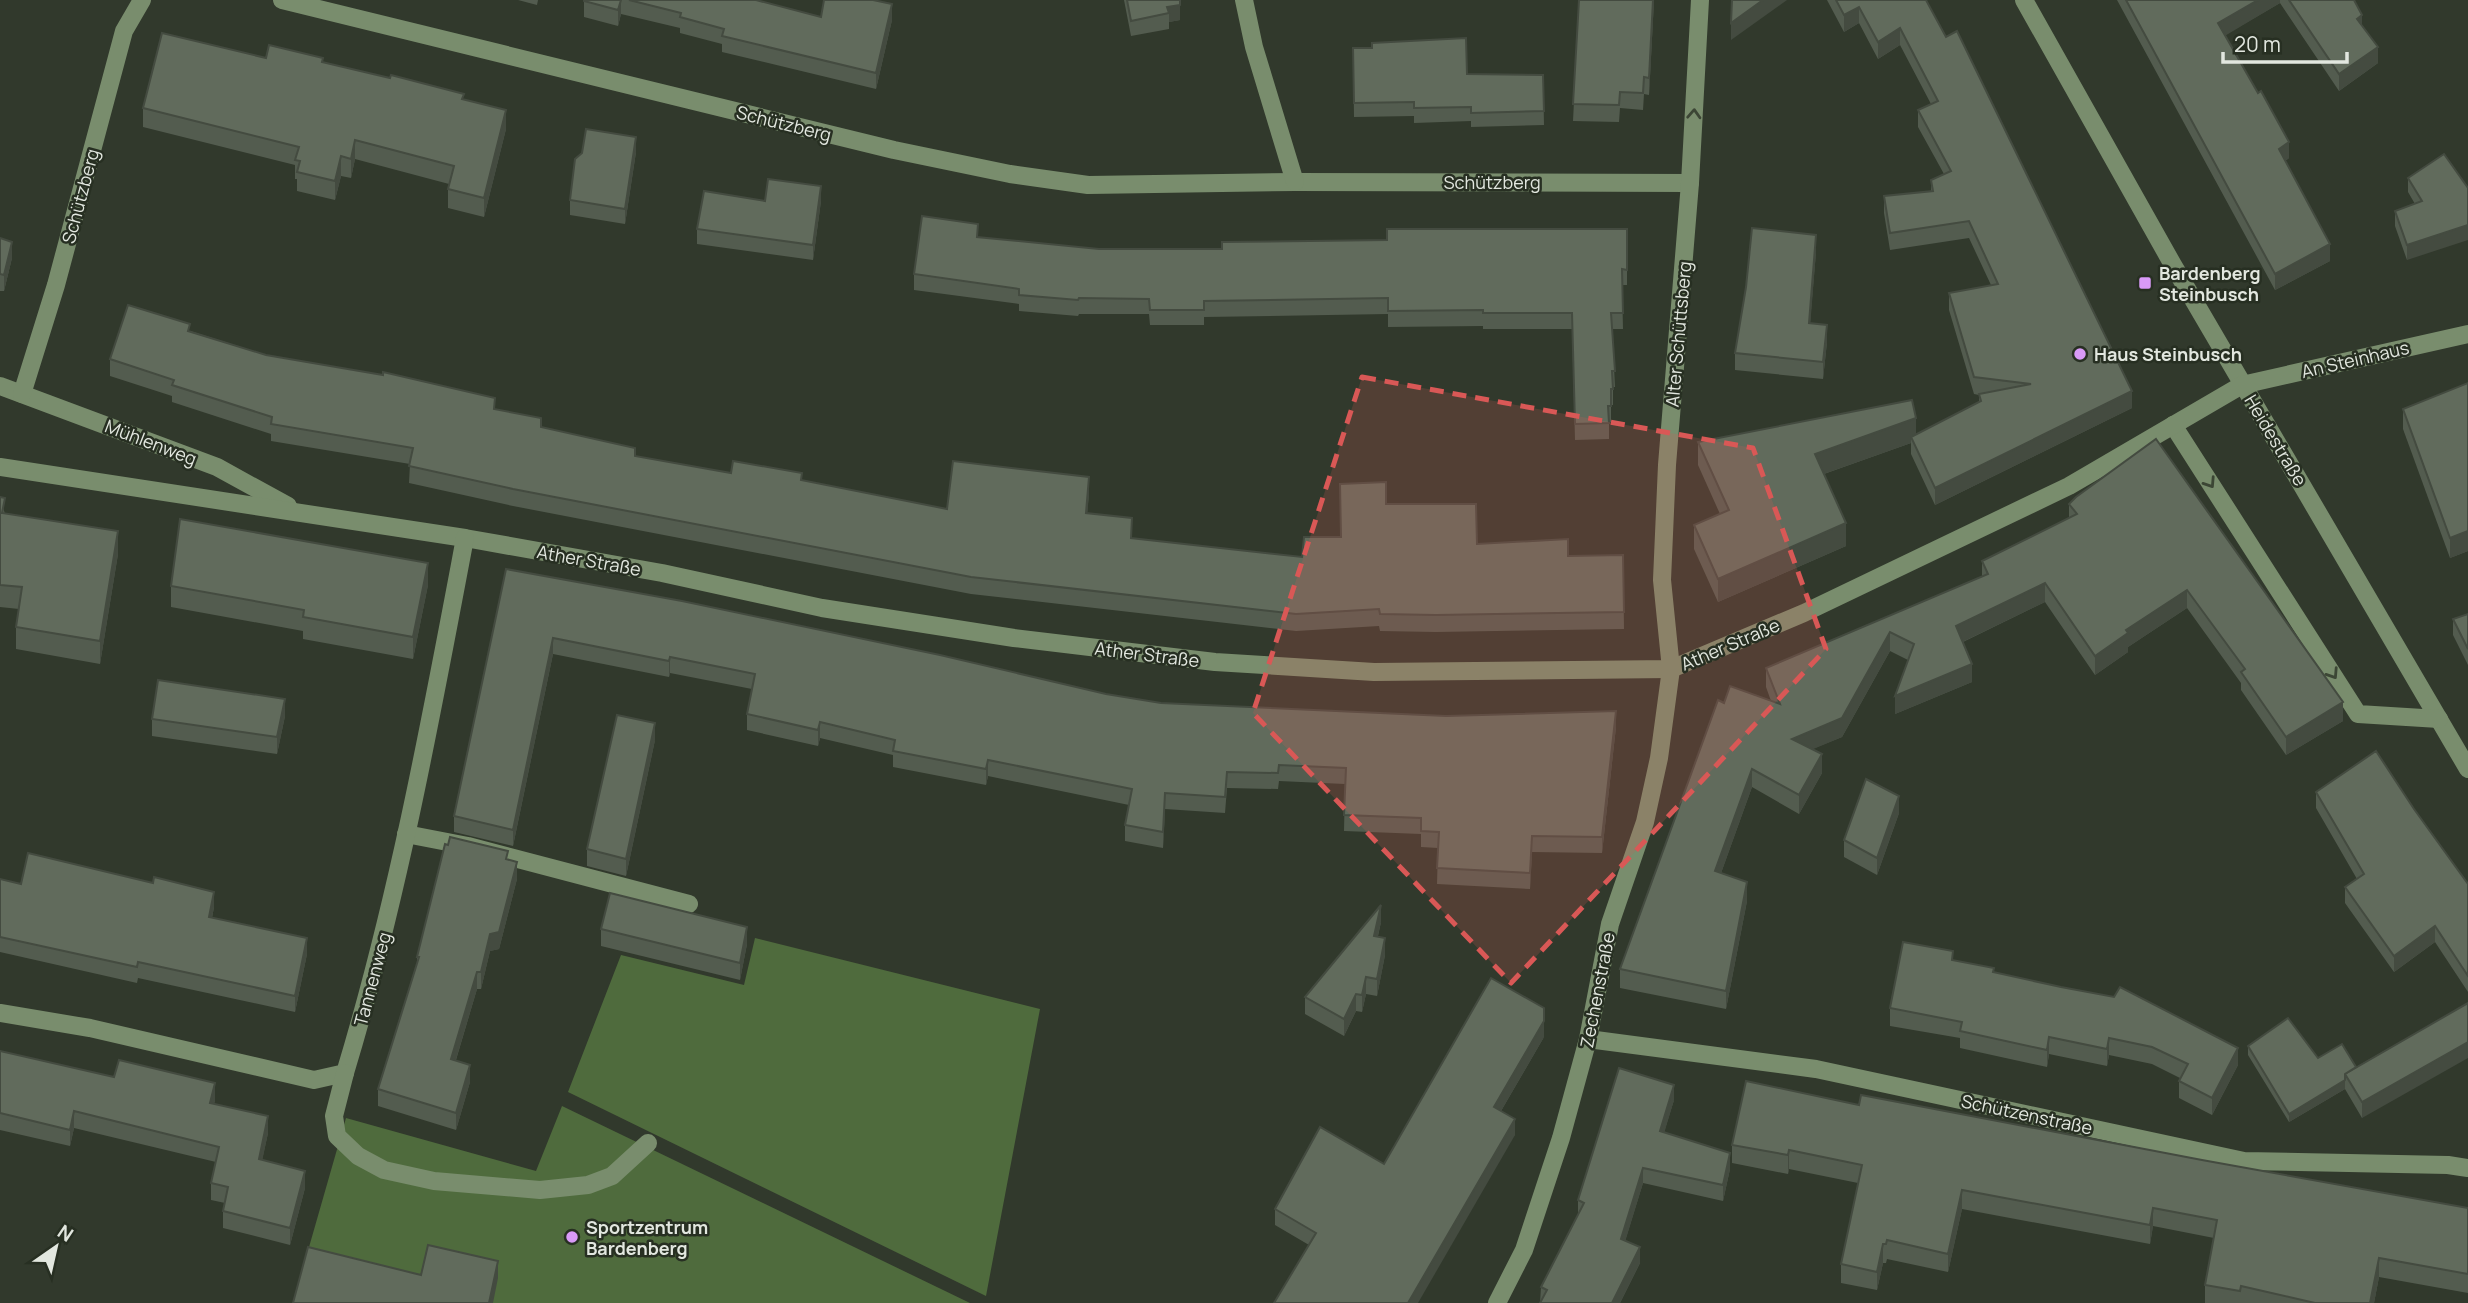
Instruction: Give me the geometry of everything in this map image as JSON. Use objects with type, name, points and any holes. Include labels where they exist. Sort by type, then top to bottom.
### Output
[{"type":"street","name":"Schützberg","points":[[22,394],[55,285],[124,31],[142,0]]},
{"type":"street","name":"Schützberg","points":[[282,0],[894,150],[1010,174],[1088,185],[1295,182],[1690,183]]},
{"type":"street","points":[[1244,0],[1254,47],[1295,182]]},
{"type":"street","name":"Alter Schüttsberg","points":[[1671,669],[1662,580],[1667,465],[1690,183],[1700,0]]},
{"type":"street","name":"Heidestraße","points":[[2024,0],[2242,385],[2468,769]]},
{"type":"street","name":"An Steinhaus","points":[[2242,385],[2468,334]]},
{"type":"street","name":"Ather Straße","points":[[0,467],[465,538],[662,573],[836,610],[1014,638],[1215,662],[1374,672],[1671,669],[1804,613],[2069,486],[2242,385]]},
{"type":"street","name":"Mühlenweg","points":[[0,386],[217,467],[297,511]]},
{"type":"street","points":[[2173,425],[2358,714],[2439,719]]},
{"type":"street","name":"Tannenweg","points":[[465,538],[422,766],[386,924],[334,1116],[337,1136],[358,1156],[384,1170],[434,1181],[540,1190],[588,1185],[612,1176],[648,1143]]},
{"type":"street","name":"Zechenstraße","points":[[1497,1303],[1524,1251],[1561,1138],[1588,1039],[1610,924],[1645,822],[1659,758],[1671,669]]},
{"type":"street","points":[[406,834],[468,846],[689,904]]},
{"type":"street","points":[[0,1013],[116,1033],[314,1080],[345,1073]]},
{"type":"street","name":"Schützenstraße","points":[[1588,1039],[1816,1069],[2244,1161],[2448,1165],[2468,1168]]},
{"type":"highlighted area","points":[[1362,377],[1753,448],[1826,649],[1511,983],[1253,713]]},
{"type":"green space","points":[[755,938],[1040,1009],[986,1296],[568,1092],[621,955],[744,985]]},
{"type":"green space","name":"Sportzentrum Bardenberg","points":[[562,1106],[970,1303],[293,1303],[346,1118],[536,1171]]},
{"type":"building","points":[[584,0],[621,0],[618,10]]},
{"type":"building","points":[[629,0],[756,0],[821,17],[824,0],[873,0],[892,4],[876,73],[722,36],[724,29],[680,17],[681,13]]},
{"type":"building","points":[[1127,0],[1180,0],[1180,5],[1167,7],[1169,13],[1131,21]]},
{"type":"building","points":[[1579,0],[1653,0],[1649,78],[1644,77],[1643,93],[1620,92],[1619,105],[1573,104]]},
{"type":"building","points":[[1732,0],[1763,0],[1731,23]]},
{"type":"building","points":[[1836,0],[1926,0],[1946,37],[1957,31],[2132,391],[1935,488],[1911,437],[1981,401],[1979,394],[2031,384],[1974,377],[1949,293],[1998,284],[1969,221],[1890,233],[1884,196],[1933,191],[1931,180],[1951,171],[1918,110],[1938,101],[1900,28],[1878,42],[1859,7],[1844,15]]},
{"type":"building","points":[[2126,0],[2258,0],[2218,23],[2289,142],[2279,149],[2330,244],[2275,274]]},
{"type":"building","points":[[2289,0],[2354,0],[2362,15],[2357,19],[2378,47],[2339,74]]},
{"type":"building","points":[[162,33],[266,58],[269,45],[323,58],[322,62],[390,78],[391,75],[464,94],[462,99],[506,110],[484,198],[448,189],[454,166],[355,140],[351,159],[341,156],[335,181],[297,172],[300,161],[295,160],[299,147],[143,108]]},
{"type":"building","points":[[1466,38],[1467,74],[1543,75],[1544,111],[1471,113],[1471,107],[1414,108],[1414,102],[1354,103],[1353,48],[1372,48],[1372,43]]},
{"type":"building","points":[[586,129],[636,137],[625,209],[570,200],[575,159],[582,153]]},
{"type":"building","points":[[2444,154],[2468,188],[2468,225],[2407,245],[2395,211],[2422,201],[2408,178]]},
{"type":"building","points":[[768,179],[821,186],[813,245],[697,229],[704,191],[765,201]]},
{"type":"building","points":[[922,216],[978,224],[977,237],[1099,249],[1222,249],[1222,242],[1387,240],[1387,229],[1627,229],[1627,270],[1622,269],[1623,313],[1611,313],[1615,371],[1612,371],[1609,423],[1575,424],[1572,313],[1388,311],[1388,298],[1204,301],[1204,310],[1150,310],[1149,299],[1078,300],[1019,295],[1019,289],[914,274]]},
{"type":"building","points":[[1752,228],[1816,235],[1809,323],[1827,325],[1823,362],[1735,353]]},
{"type":"building","points":[[0,238],[12,242],[4,275],[0,274]]},
{"type":"building","points":[[128,305],[190,324],[188,331],[266,355],[383,375],[383,372],[495,398],[494,409],[541,418],[541,427],[635,448],[635,456],[731,473],[733,461],[802,473],[801,480],[947,509],[953,461],[1089,477],[1086,513],[1132,518],[1131,538],[1302,557],[1304,537],[1341,537],[1340,484],[1386,482],[1386,504],[1476,504],[1477,544],[1568,539],[1568,556],[1623,555],[1624,612],[1436,615],[1380,614],[1379,609],[1296,614],[971,577],[513,489],[409,466],[413,448],[271,424],[272,417],[172,385],[174,380],[110,359]]},
{"type":"building","points":[[2468,383],[2468,531],[2450,538],[2403,409]]},
{"type":"building","points":[[1912,400],[1916,418],[1815,454],[1846,523],[1718,579],[1694,525],[1729,510],[1698,442]]},
{"type":"building","points":[[2156,439],[2343,702],[2286,737],[2241,672],[2245,669],[2187,590],[2126,630],[2128,633],[2095,656],[2045,583],[1956,626],[1972,664],[1895,696],[1914,644],[1890,632],[1842,718],[1792,739],[1822,754],[1799,795],[1752,769],[1715,871],[1747,882],[1726,991],[1620,969],[1718,700],[1724,703],[1730,686],[1780,704],[1766,668],[1988,574],[1982,561],[2077,514],[2069,504],[2076,497]]},
{"type":"building","points":[[0,497],[5,498],[2,513],[118,531],[100,641],[16,627],[22,587],[0,585]]},
{"type":"building","points":[[180,519],[428,563],[413,637],[303,617],[304,610],[171,586]]},
{"type":"building","points":[[506,569],[682,601],[940,655],[1106,694],[1161,703],[1446,716],[1616,711],[1602,837],[1532,836],[1530,873],[1437,868],[1439,832],[1421,831],[1421,818],[1344,815],[1346,768],[1279,765],[1278,773],[1227,772],[1225,797],[1165,793],[1163,832],[1125,825],[1132,789],[988,760],[986,769],[893,751],[895,740],[820,722],[818,730],[747,714],[755,674],[670,657],[669,661],[553,638],[513,830],[454,816]]},
{"type":"building","points":[[2468,614],[2468,649],[2453,619]]},
{"type":"building","points":[[158,680],[285,699],[277,737],[152,719]]},
{"type":"building","points":[[617,715],[655,723],[626,859],[587,849]]},
{"type":"building","points":[[2376,751],[2468,884],[2468,976],[2435,926],[2394,956],[2345,887],[2364,874],[2316,792]]},
{"type":"building","points":[[1866,779],[1899,796],[1877,858],[1844,840]]},
{"type":"building","points":[[450,837],[508,851],[506,859],[517,862],[499,932],[490,934],[481,972],[477,972],[451,1059],[470,1065],[456,1113],[378,1089],[419,957],[445,844],[448,845]]},
{"type":"building","points":[[28,853],[153,883],[154,877],[214,892],[209,917],[307,938],[295,996],[138,962],[137,967],[0,937],[0,879],[21,884]]},
{"type":"building","points":[[610,893],[747,927],[740,963],[601,929]]},
{"type":"building","points":[[1381,905],[1374,936],[1385,938],[1377,979],[1366,977],[1362,995],[1356,994],[1344,1019],[1305,997]]},
{"type":"building","points":[[1903,942],[1953,951],[1952,960],[1994,968],[1993,972],[2061,987],[2114,997],[2120,987],[2238,1048],[2212,1098],[2179,1081],[2188,1064],[2152,1047],[2109,1038],[2107,1049],[2049,1037],[2047,1050],[1960,1031],[1962,1022],[1890,1008]]},
{"type":"building","points":[[1491,978],[1544,1008],[1544,1021],[1494,1107],[1515,1119],[1408,1303],[1274,1303],[1316,1233],[1275,1209],[1320,1127],[1384,1164]]},
{"type":"building","points":[[2468,1003],[2468,1042],[2362,1102],[2345,1074]]},
{"type":"building","points":[[2288,1018],[2318,1058],[2342,1044],[2356,1067],[2345,1074],[2345,1080],[2289,1114],[2248,1046]]},
{"type":"building","points":[[0,1051],[114,1077],[119,1060],[215,1083],[210,1103],[268,1116],[259,1159],[305,1171],[290,1228],[223,1211],[228,1187],[211,1183],[219,1147],[74,1111],[70,1130],[0,1113]]},
{"type":"building","points":[[1619,1068],[1674,1085],[1660,1131],[1730,1153],[1723,1185],[1643,1168],[1621,1239],[1640,1247],[1612,1303],[1540,1303],[1547,1290],[1541,1287],[1584,1203],[1578,1200]]},
{"type":"building","points":[[1746,1081],[1859,1105],[1861,1095],[2468,1208],[2468,1274],[2379,1258],[2370,1303],[2315,1303],[2241,1286],[2240,1291],[2205,1285],[2217,1220],[2153,1208],[2150,1225],[1962,1190],[1948,1254],[1887,1240],[1886,1244],[1883,1244],[1877,1272],[1841,1264],[1862,1165],[1789,1150],[1788,1155],[1732,1145]]},
{"type":"building","points":[[428,1245],[498,1261],[489,1303],[293,1303],[308,1247],[421,1275]]},
{"type":"place","name":"Bardenberg Steinbusch","points":[[2145,283]]},
{"type":"place","name":"Haus Steinbusch","points":[[2080,354]]},
{"type":"place","name":"Sportzentrum Bardenberg","points":[[572,1237]]}]
